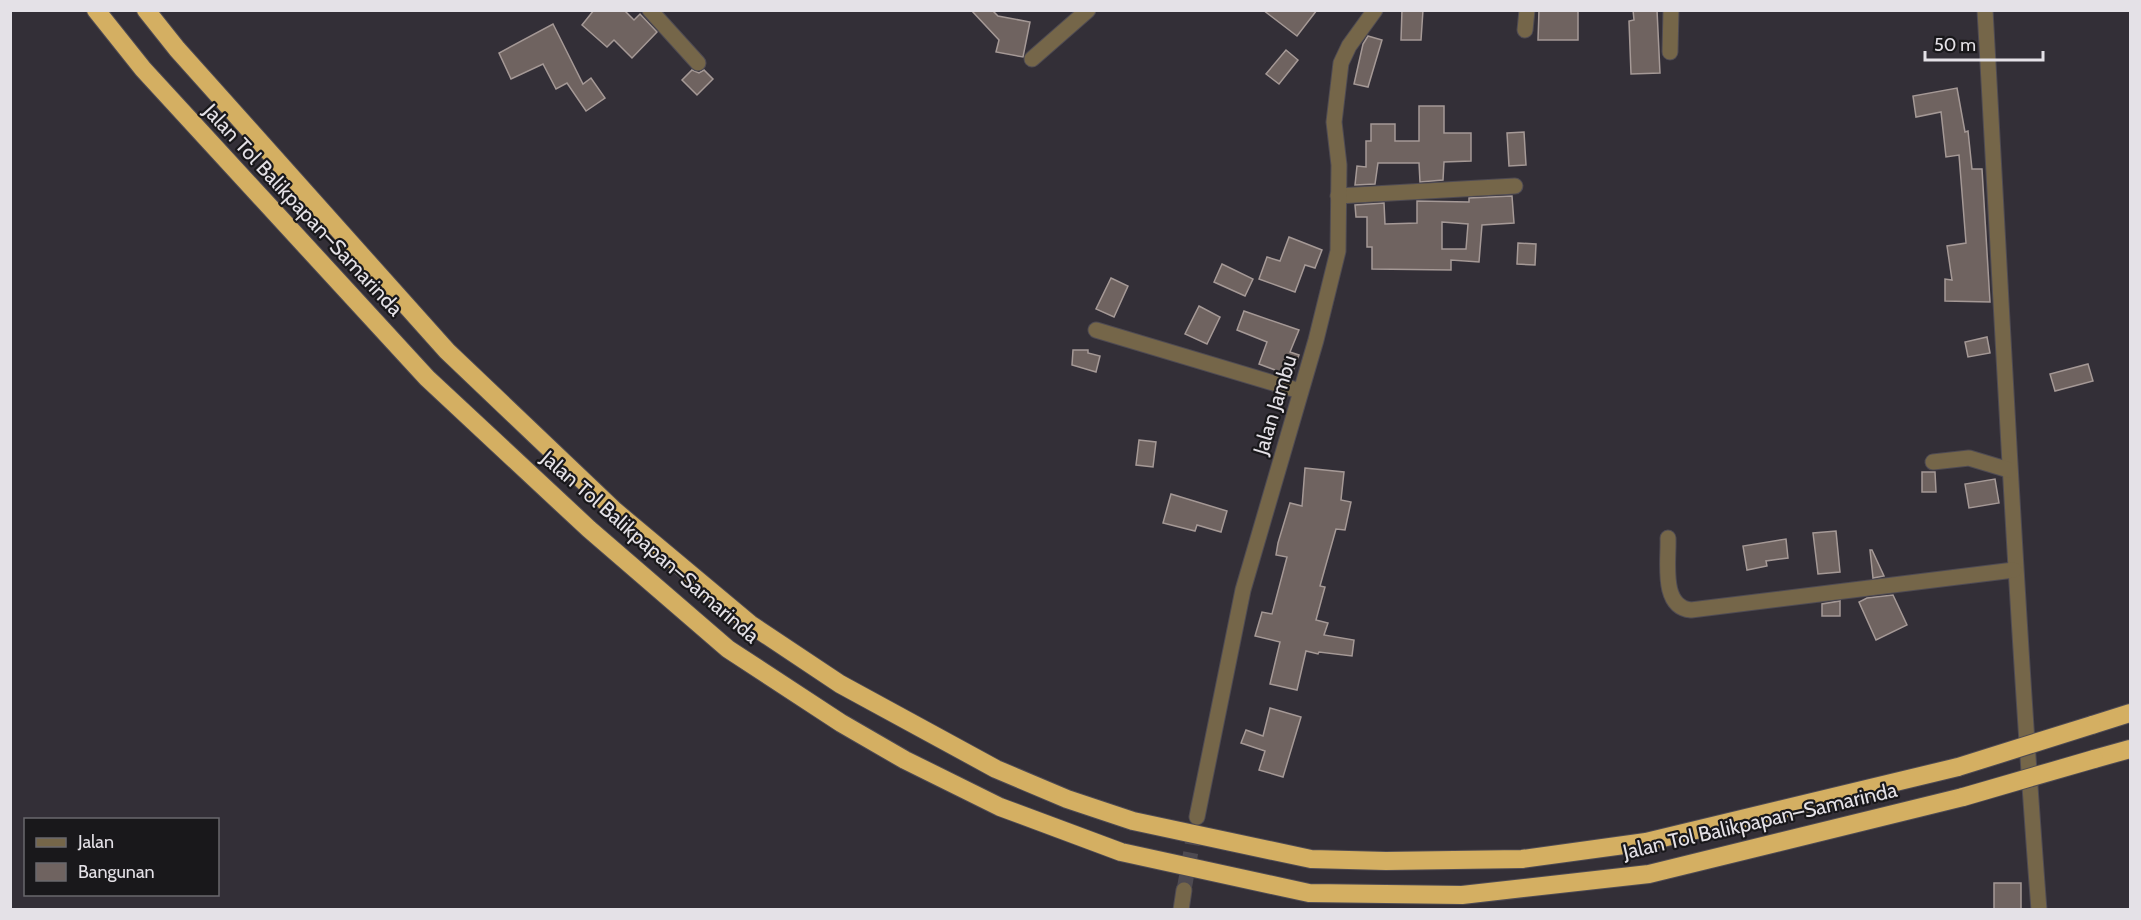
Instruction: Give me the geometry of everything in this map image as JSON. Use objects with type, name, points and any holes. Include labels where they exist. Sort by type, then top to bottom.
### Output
[{"type":"highway","name":"Jalan Tol Balikpapan–Samarinda","points":[[96,10],[143,69],[427,378],[589,529],[728,649],[841,723],[905,760],[1000,807],[1121,852],[1309,893],[1461,895],[1649,874],[1963,797],[2130,749]]},
{"type":"highway","name":"Jalan Tol Balikpapan–Samarinda","points":[[146,10],[185,58],[447,351],[615,511],[750,624],[868,701],[996,770],[1078,802],[1133,821],[1311,859],[1386,861],[1522,859],[1646,842],[1958,767],[2130,713]]},
{"type":"street","points":[[650,10],[698,63]]},
{"type":"street","points":[[1032,59],[1088,10]]},
{"type":"street","name":"Jalan Jambu","points":[[1197,817],[1243,590],[1329,293],[1338,251],[1339,165],[1334,122],[1341,63],[1349,46],[1375,10]]},
{"type":"street","points":[[1525,30],[1527,10]]},
{"type":"street","points":[[1670,52],[1671,10]]},
{"type":"street","points":[[1984,10],[2003,306],[2014,570],[2039,909]]},
{"type":"street","points":[[1338,196],[1515,186]]},
{"type":"street","points":[[1096,330],[1300,391]]},
{"type":"street","points":[[1933,462],[1969,458],[2010,470]]},
{"type":"street","points":[[1668,538],[1669,591],[1673,602],[1682,609],[1691,610],[2014,570]]},
{"type":"street","points":[[1181,909],[1184,890]]},
{"type":"building","points":[[594,10],[624,10],[634,20],[640,14],[657,32],[632,58],[614,40],[607,47],[582,25]]},
{"type":"building","points":[[971,10],[992,10],[998,16],[1030,22],[1023,57],[996,52],[999,40]]},
{"type":"building","points":[[1263,10],[1317,10],[1297,36]]},
{"type":"building","points":[[1402,10],[1423,10],[1421,40],[1401,40]]},
{"type":"building","points":[[1539,10],[1578,10],[1578,40],[1538,40]]},
{"type":"building","points":[[1633,10],[1657,10],[1660,73],[1631,74],[1629,21],[1634,20]]},
{"type":"building","points":[[553,24],[583,84],[591,78],[605,98],[586,111],[567,83],[556,89],[543,64],[511,79],[499,53]]},
{"type":"building","points":[[1368,36],[1382,40],[1368,87],[1354,84],[1363,44]]},
{"type":"building","points":[[1286,50],[1298,60],[1279,84],[1266,74]]},
{"type":"building","points":[[692,70],[699,73],[704,70],[713,79],[697,95],[682,80]]},
{"type":"building","points":[[1957,88],[1965,132],[1968,131],[1972,169],[1982,169],[1990,302],[1945,301],[1945,279],[1952,280],[1947,246],[1966,243],[1959,155],[1946,157],[1941,112],[1916,117],[1913,96]]},
{"type":"building","points":[[1419,106],[1444,106],[1444,133],[1471,133],[1471,161],[1444,162],[1443,180],[1420,182],[1419,163],[1378,163],[1375,184],[1355,185],[1357,166],[1366,167],[1366,141],[1371,141],[1371,124],[1395,124],[1395,141],[1419,141]]},
{"type":"building","points":[[1524,132],[1526,165],[1509,166],[1507,133]]},
{"type":"building","points":[[1512,196],[1514,223],[1482,225],[1479,262],[1451,260],[1451,270],[1372,269],[1372,247],[1367,247],[1367,217],[1356,217],[1355,205],[1384,203],[1385,224],[1417,223],[1417,201],[1469,202],[1469,198]],"holes":[[[1442,222],[1468,224],[1466,249],[1442,249]]]},
{"type":"building","points":[[1289,237],[1322,250],[1315,268],[1305,265],[1295,292],[1259,279],[1267,257],[1280,261]]},
{"type":"building","points":[[1518,243],[1536,244],[1535,265],[1517,264]]},
{"type":"building","points":[[1222,264],[1253,279],[1245,296],[1214,282]]},
{"type":"building","points":[[1111,278],[1128,286],[1114,317],[1096,309]]},
{"type":"building","points":[[1199,306],[1220,317],[1207,344],[1185,334]]},
{"type":"building","points":[[1244,311],[1299,330],[1290,352],[1299,355],[1291,376],[1259,364],[1267,342],[1237,330]]},
{"type":"building","points":[[1987,337],[1990,353],[1968,357],[1965,342]]},
{"type":"building","points":[[1073,350],[1088,350],[1088,353],[1100,356],[1096,372],[1072,365]]},
{"type":"building","points":[[2088,364],[2093,381],[2055,391],[2050,374]]},
{"type":"building","points":[[1139,440],[1156,442],[1153,467],[1136,465]]},
{"type":"building","points":[[1305,468],[1344,472],[1341,500],[1351,502],[1345,530],[1336,529],[1320,586],[1325,587],[1316,620],[1328,623],[1324,635],[1354,640],[1352,656],[1306,651],[1297,690],[1270,684],[1280,642],[1255,636],[1262,612],[1272,614],[1287,557],[1276,555],[1278,543],[1290,503],[1302,506]]},
{"type":"building","points":[[1922,472],[1935,472],[1936,492],[1922,492]]},
{"type":"building","points":[[1995,479],[1999,503],[1969,508],[1965,484]]},
{"type":"building","points":[[1171,494],[1227,511],[1221,532],[1197,525],[1195,531],[1163,523]]},
{"type":"building","points":[[1836,531],[1840,572],[1818,574],[1813,533]]},
{"type":"building","points":[[1786,539],[1788,558],[1766,561],[1767,566],[1747,570],[1743,546]]},
{"type":"building","points":[[1870,550],[1872,550],[1884,576],[1873,578]]},
{"type":"building","points":[[1893,595],[1907,625],[1876,640],[1859,602],[1867,598]]},
{"type":"building","points":[[1840,601],[1840,616],[1822,616],[1822,604]]},
{"type":"building","points":[[1270,708],[1301,717],[1283,777],[1259,770],[1265,751],[1241,743],[1246,730],[1263,736]]},
{"type":"building","points":[[1994,883],[2021,883],[2021,909],[1994,909]]},
{"type":"tunnel","points":[[1184,890],[1196,823]]}]
